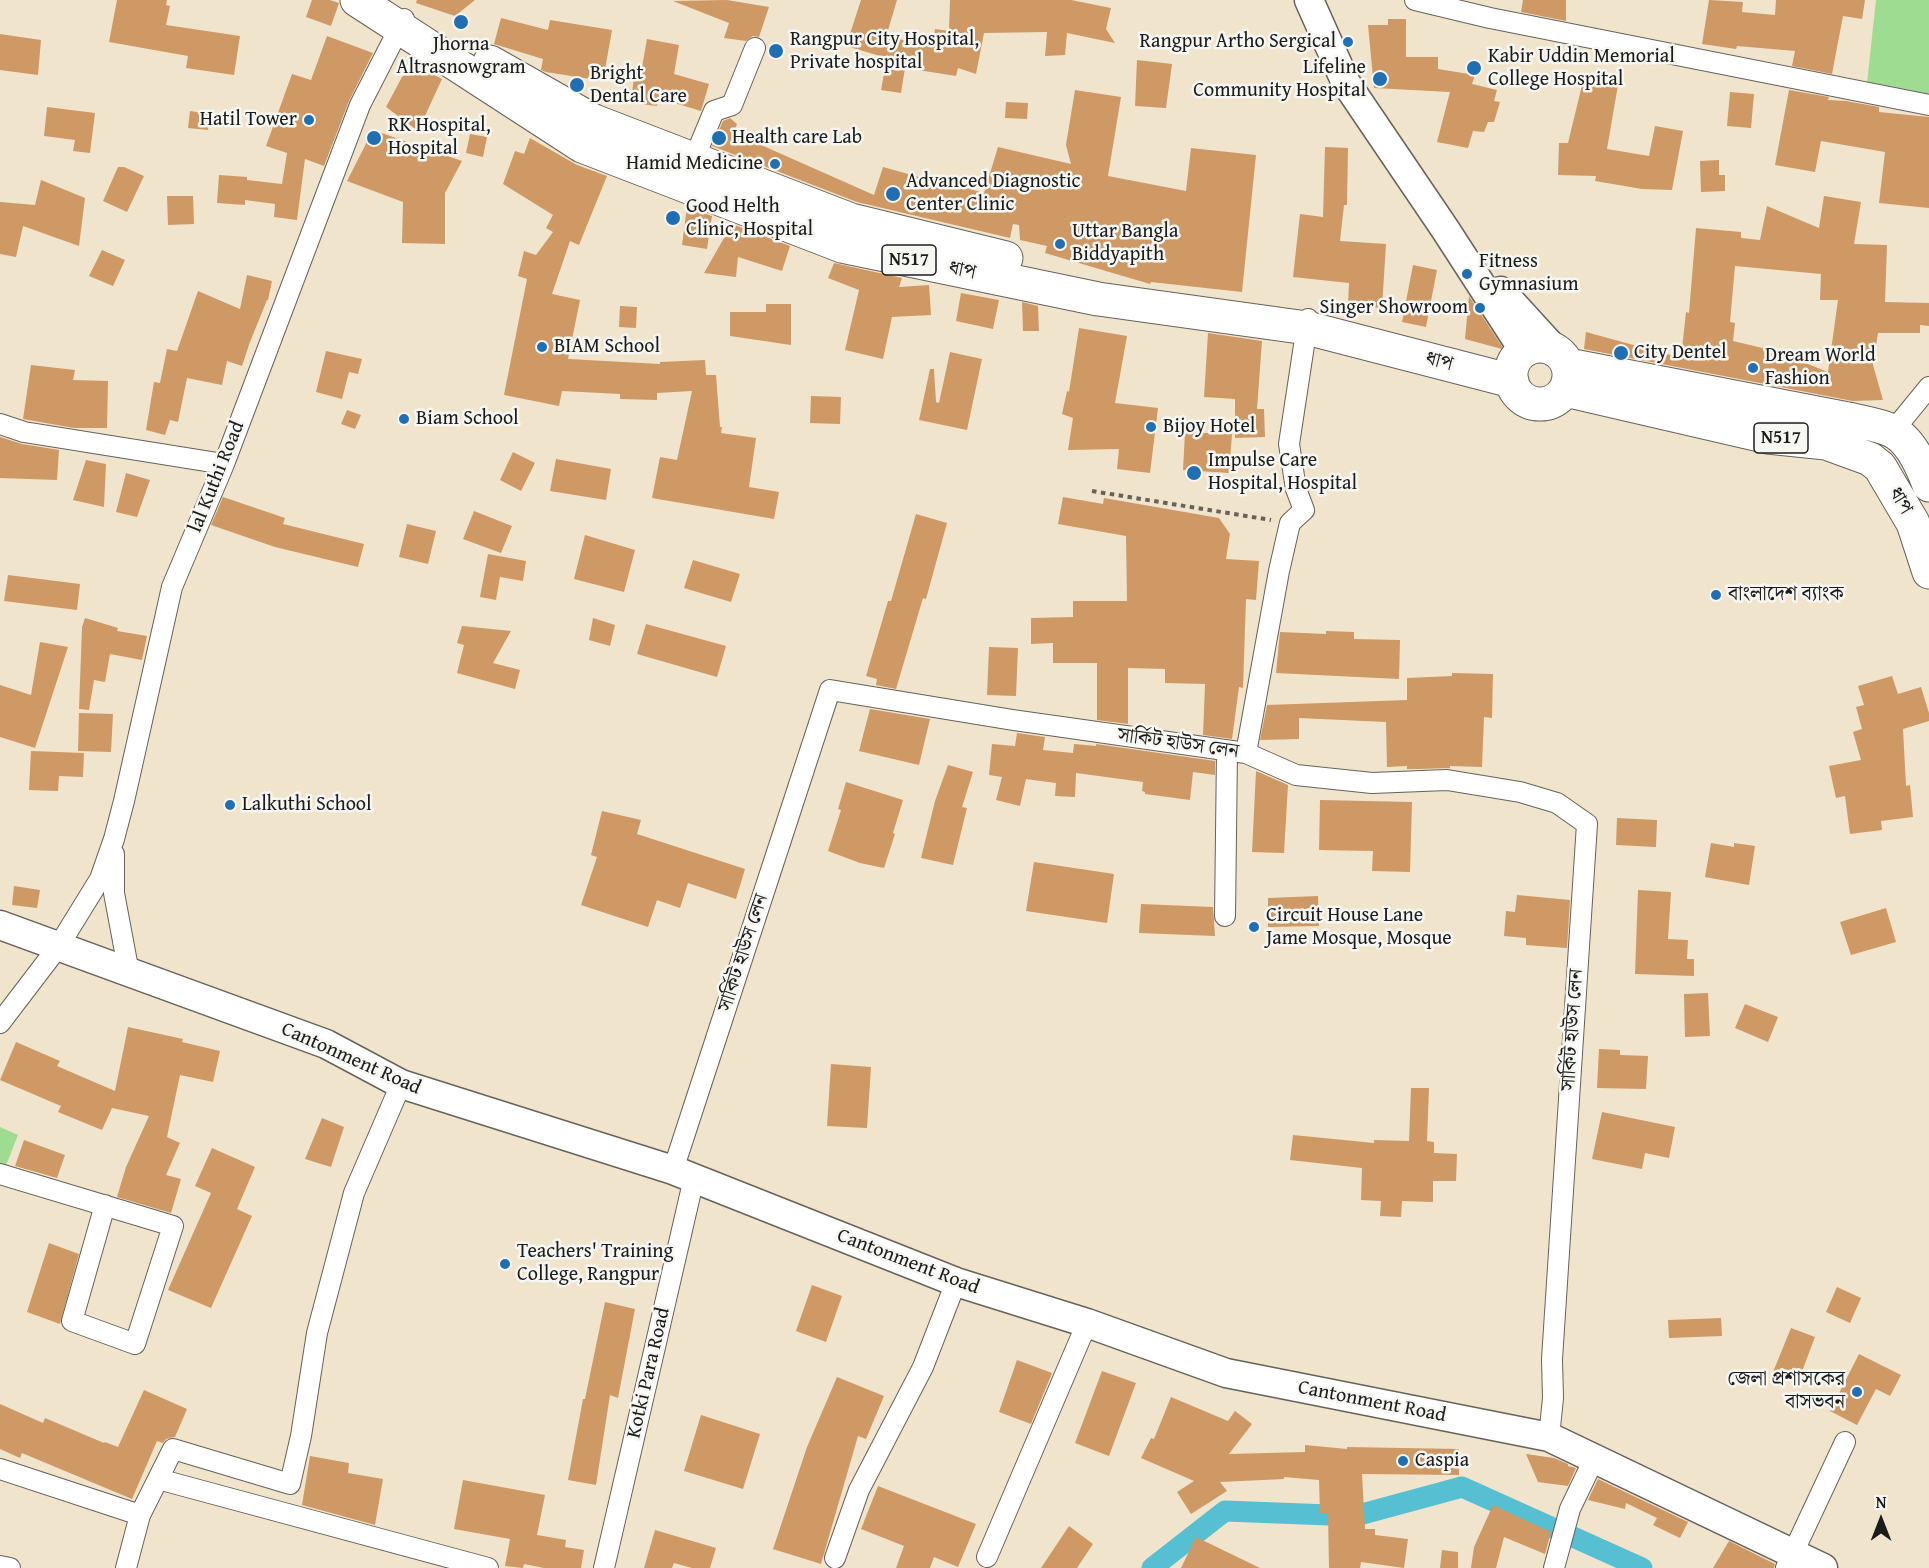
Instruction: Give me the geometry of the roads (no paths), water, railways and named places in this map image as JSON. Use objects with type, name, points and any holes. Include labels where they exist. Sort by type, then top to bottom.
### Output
[{"type":"highway","name":"ধাপ","points":[[357,0],[397,10],[594,121],[852,220],[1106,283],[1540,366],[1852,420],[1893,431],[1908,445],[1922,467],[1929,485]]},
{"type":"highway","name":"ধাপ","points":[[397,10],[582,146],[842,246],[1098,299],[1308,321]]},
{"type":"highway","name":"ধাপ","points":[[1540,366],[1768,437],[1826,443],[1870,459],[1880,467],[1913,523],[1929,572]]},
{"type":"main road","points":[[1309,0],[1346,83],[1540,366]]},
{"type":"main road","name":"Cantonment Road","points":[[0,925],[326,1044],[401,1084],[683,1174],[956,1282],[1088,1323],[1226,1373],[1549,1437],[1789,1560],[1823,1568]]},
{"type":"street","points":[[1415,0],[1490,18],[1929,105]]},
{"type":"street","name":"lal Kuthi Road","points":[[0,1023],[58,946],[100,879],[114,839],[172,587],[224,464],[397,10]]},
{"type":"street","points":[[694,159],[714,111],[732,105],[755,48]]},
{"type":"street","points":[[1246,753],[1278,572],[1290,523],[1304,510],[1296,489],[1289,444],[1308,321]]},
{"type":"street","points":[[1893,431],[1929,387]]},
{"type":"street","points":[[0,424],[24,432],[224,464]]},
{"type":"street","name":"সার্কিট হাউস লেন","points":[[683,1174],[830,690],[1013,720],[1246,753],[1296,775],[1372,783],[1447,780],[1520,792],[1557,803],[1587,824],[1552,1359],[1553,1398],[1549,1437]]},
{"type":"street","points":[[1225,916],[1227,751]]},
{"type":"street","points":[[114,839],[114,893],[129,973]]},
{"type":"street","points":[[126,1568],[140,1515],[173,1449],[290,1484],[301,1436],[317,1333],[354,1193],[401,1084]]},
{"type":"street","points":[[0,1174],[105,1205],[173,1226],[135,1344],[72,1321],[105,1205]]},
{"type":"street","name":"Kotki Para Road","points":[[604,1568],[683,1174]]},
{"type":"street","points":[[835,1558],[860,1490],[923,1367],[956,1282]]},
{"type":"street","points":[[987,1557],[1088,1323]]},
{"type":"street","points":[[1789,1560],[1845,1442]]},
{"type":"street","points":[[1554,1568],[1570,1509],[1594,1459]]},
{"type":"street","points":[[0,1469],[140,1515]]},
{"type":"street","points":[[158,1479],[454,1563],[488,1568]]},
{"type":"street","points":[[0,1566],[10,1568]]},
{"type":"waterway","points":[[1152,1568],[1225,1511],[1355,1516],[1462,1487],[1642,1568]]},
{"type":"place","name":"Jhorna Altrasnowgram","points":[[461,22]]},
{"type":"place","name":"Rangpur Artho Sergical","points":[[1348,42]]},
{"type":"place","name":"Rangpur City Hospital, Private hospital","points":[[776,51]]},
{"type":"place","name":"Kabir Uddin Memorial College Hospital","points":[[1474,68]]},
{"type":"place","name":"Lifeline Community Hospital","points":[[1380,79]]},
{"type":"place","name":"Bright Dental Care","points":[[577,85]]},
{"type":"place","name":"Hatil Tower","points":[[309,120]]},
{"type":"place","name":"RK Hospital, Hospital","points":[[374,138]]},
{"type":"place","name":"Health care Lab","points":[[719,138]]},
{"type":"place","name":"Hamid Medicine","points":[[775,164]]},
{"type":"place","name":"Advanced Diagnostic Center Clinic","points":[[893,194]]},
{"type":"place","name":"Good Helth Clinic, Hospital","points":[[673,218]]},
{"type":"place","name":"Uttar Bangla Biddyapith","points":[[1060,244]]},
{"type":"place","name":"Fitness Gymnasium","points":[[1467,274]]},
{"type":"place","name":"Singer Showroom","points":[[1480,308]]},
{"type":"place","name":"BIAM School","points":[[542,347]]},
{"type":"place","name":"City Dentel","points":[[1621,353]]},
{"type":"place","name":"Dream World Fashion","points":[[1753,368]]},
{"type":"place","name":"Biam School","points":[[404,419]]},
{"type":"place","name":"Bijoy Hotel","points":[[1151,427]]},
{"type":"place","name":"Impulse Care Hospital, Hospital","points":[[1194,473]]},
{"type":"place","name":"বাংলাদেশ ব্যাংক","points":[[1716,595]]},
{"type":"place","name":"Lalkuthi School","points":[[230,805]]},
{"type":"place","name":"Circuit House Lane Jame Mosque, Mosque","points":[[1254,927]]},
{"type":"place","name":"Teachers' Training College, Rangpur","points":[[505,1264]]},
{"type":"place","name":"জেলা প্রশাসকের বাসভবন","points":[[1857,1392]]},
{"type":"place","name":"Caspia","points":[[1403,1461]]}]
